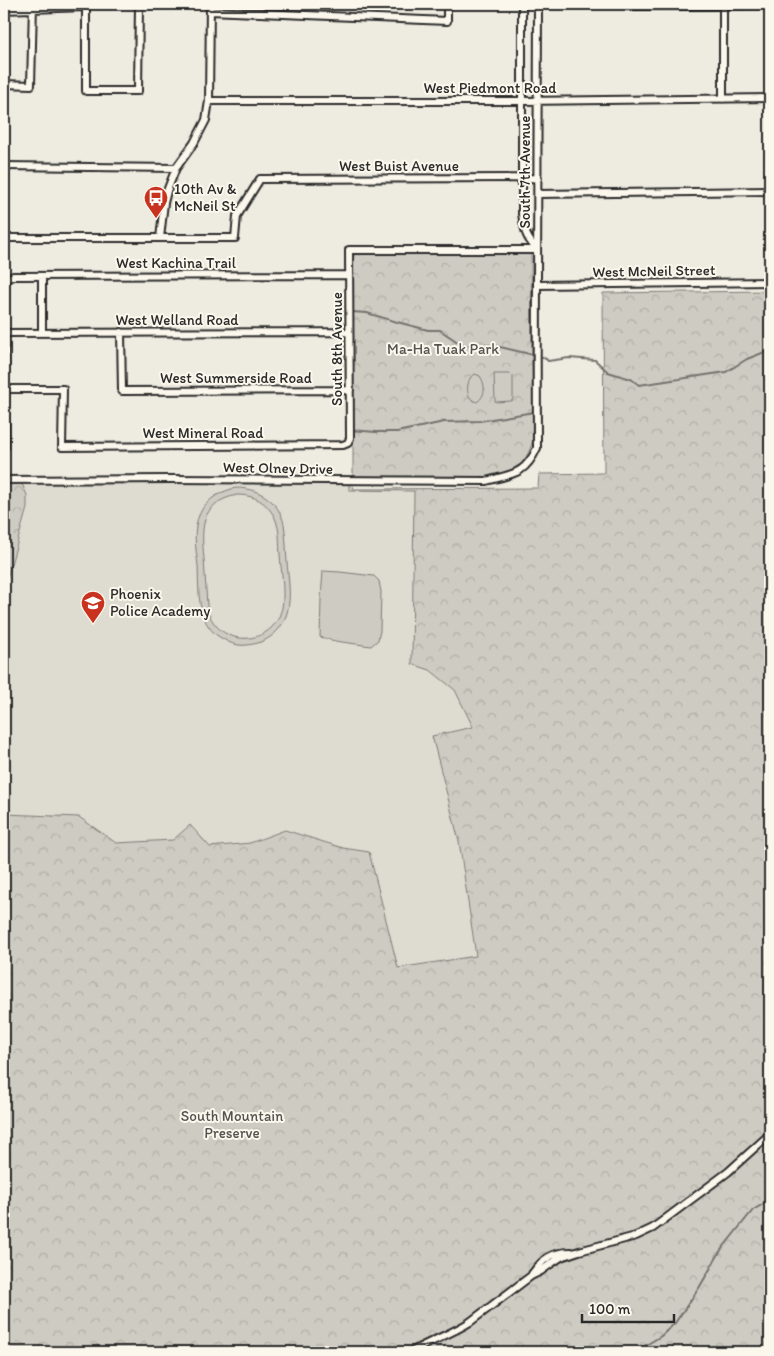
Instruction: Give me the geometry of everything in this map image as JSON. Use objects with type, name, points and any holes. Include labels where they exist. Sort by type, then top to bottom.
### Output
[{"type":"street","points":[[4,10],[33,7],[86,6],[86,91],[138,91],[138,4]]},
{"type":"street","points":[[4,238],[160,238],[167,191],[176,168],[203,128],[206,120],[209,102],[210,7],[447,20],[447,4]]},
{"type":"street","name":"South 7th Avenue","points":[[522,4],[522,214],[524,230],[528,239],[537,250]]},
{"type":"street","name":"South 7th Avenue","points":[[537,448],[538,4]]},
{"type":"street","points":[[628,5],[770,5]]},
{"type":"street","points":[[723,5],[723,99]]},
{"type":"street","points":[[4,84],[31,85],[33,7]]},
{"type":"street","name":"West Piedmont Road","points":[[209,102],[770,98]]},
{"type":"street","points":[[4,166],[176,168]]},
{"type":"street","name":"West Buist Avenue","points":[[160,238],[234,238],[237,216],[260,179],[538,178]]},
{"type":"street","points":[[538,194],[770,191]]},
{"type":"street","name":"South 8th Avenue","points":[[343,445],[348,443],[350,438],[349,250],[537,250]]},
{"type":"street","name":"West Kachina Trail","points":[[4,280],[13,276],[349,275]]},
{"type":"street","points":[[42,276],[42,332]]},
{"type":"street","name":"West McNeil Street","points":[[537,285],[770,282]]},
{"type":"street","name":"West Summerside Road","points":[[121,332],[122,391],[350,390]]},
{"type":"street","name":"West Welland Road","points":[[4,333],[349,332]]},
{"type":"street","points":[[4,333],[4,447]]},
{"type":"street","name":"West Mineral Road","points":[[4,389],[63,389],[62,447],[343,445]]},
{"type":"street","name":"West Olney Drive","points":[[4,480],[486,481],[517,473],[531,460],[537,448]]},
{"type":"street","points":[[411,1352],[460,1329],[531,1276],[558,1259],[579,1251],[636,1236],[653,1228],[728,1172],[770,1134]]},
{"type":"shaded area","points":[[20,482],[349,483],[349,490],[414,491],[412,664],[430,670],[455,690],[473,728],[432,737],[459,841],[476,957],[398,969],[369,852],[343,848],[285,830],[250,843],[210,847],[173,840],[116,843],[79,817],[4,814],[4,582],[6,582],[27,508]]},
{"type":"green space","name":"Ma-Ha Tuak Park","points":[[355,253],[529,253],[531,255],[533,440],[527,456],[517,467],[505,474],[488,477],[353,477],[353,258]]},
{"type":"green space","name":"South Mountain Preserve","points":[[770,291],[770,1352],[4,1352],[4,814],[79,817],[116,843],[173,840],[190,825],[210,847],[250,843],[285,830],[343,848],[369,852],[398,968],[476,956],[459,841],[432,736],[473,727],[455,690],[430,670],[412,664],[414,491],[349,490],[349,483],[21,482],[27,495],[27,508],[6,582],[4,582],[4,478],[351,481],[354,489],[538,488],[539,474],[604,473],[603,293]]},
{"type":"green space","points":[[475,374],[480,376],[484,387],[482,397],[477,402],[471,398],[468,389],[470,378]]},
{"type":"green space","points":[[494,374],[511,374],[513,376],[513,400],[495,401]]},
{"type":"green space","points":[[230,489],[252,490],[267,497],[278,509],[284,524],[285,533],[289,600],[285,618],[274,634],[261,642],[247,645],[232,644],[209,627],[204,618],[199,597],[195,539],[198,519],[203,508],[211,500]],"holes":[[[242,495],[255,498],[263,503],[275,518],[279,531],[283,588],[282,608],[278,619],[265,633],[247,638],[229,635],[221,630],[210,617],[207,605],[203,547],[203,527],[205,518],[210,510],[225,499]]]},
{"type":"green space","points":[[323,571],[374,576],[379,581],[381,592],[380,631],[378,640],[371,646],[320,637]]},
{"type":"waterway","points":[[352,312],[367,313],[428,330],[440,330],[462,345],[489,345],[534,355]]},
{"type":"waterway","points":[[539,356],[548,361],[569,358],[595,360],[608,372],[631,379],[639,385],[726,372],[747,359],[770,350]]},
{"type":"waterway","points":[[351,430],[397,432],[444,422],[480,421],[534,412]]},
{"type":"waterway","points":[[632,1352],[661,1336],[675,1323],[699,1288],[721,1250],[753,1210],[770,1200]]},
{"type":"place","name":"10th Av & McNeil St","points":[[156,219]]},
{"type":"place","name":"Phoenix Police Academy","points":[[93,624]]}]
